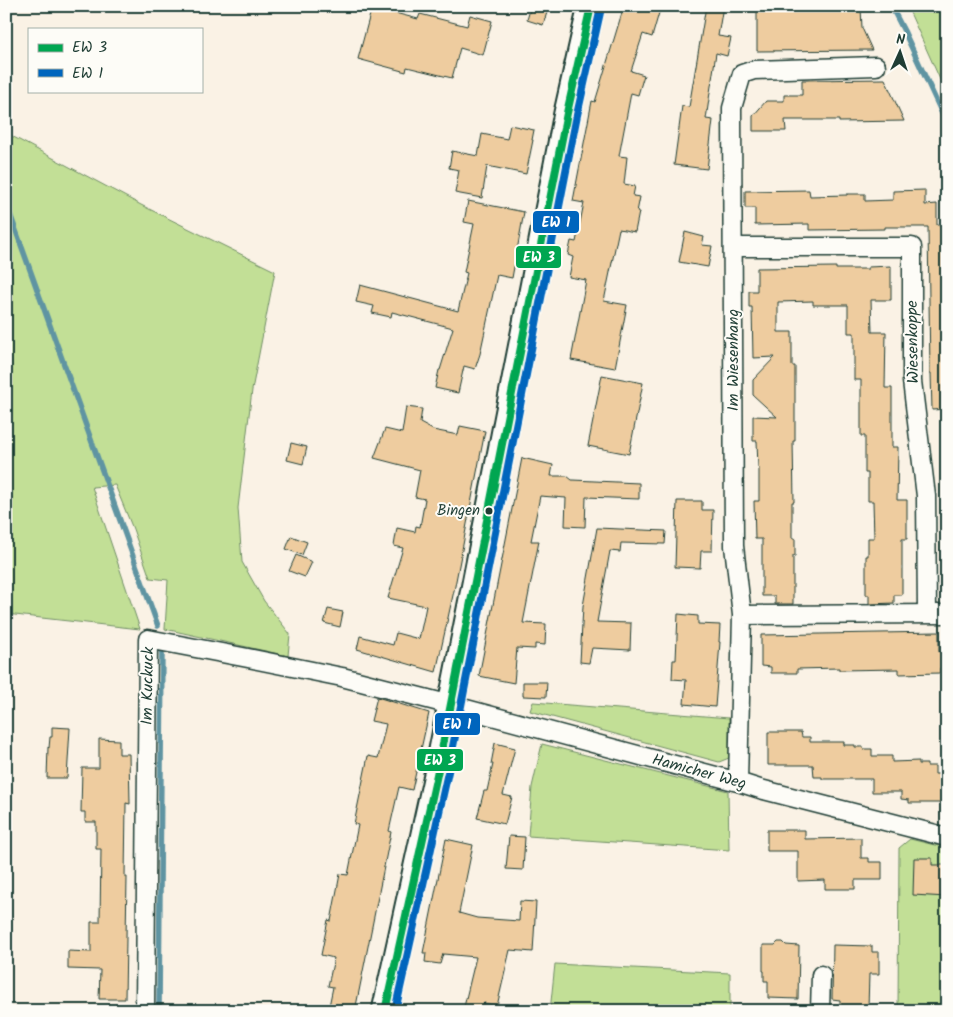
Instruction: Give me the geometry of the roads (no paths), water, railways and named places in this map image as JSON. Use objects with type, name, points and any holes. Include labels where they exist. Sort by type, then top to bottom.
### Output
[{"type":"main road","points":[[385,1011],[438,770],[566,114],[591,6]]},
{"type":"street","name":"Im Wiesenhang","points":[[738,782],[742,615],[734,546],[732,108],[742,74],[754,70],[876,66]]},
{"type":"street","name":"Wiesenkoppe","points":[[733,247],[912,247],[912,380],[926,496],[927,614]]},
{"type":"street","points":[[742,615],[947,614]]},
{"type":"street","name":"Im Kuckuck","points":[[145,1011],[148,639],[342,677],[451,705]]},
{"type":"street","name":"Hamicher Weg","points":[[451,705],[760,789],[947,837]]},
{"type":"street","points":[[820,1011],[821,975]]},
{"type":"waterway","points":[[891,6],[947,124]]},
{"type":"waterway","points":[[6,203],[158,626]]},
{"type":"waterway","points":[[159,1011],[162,650]]},
{"type":"place","name":"Bingen","points":[[489,511]]}]
